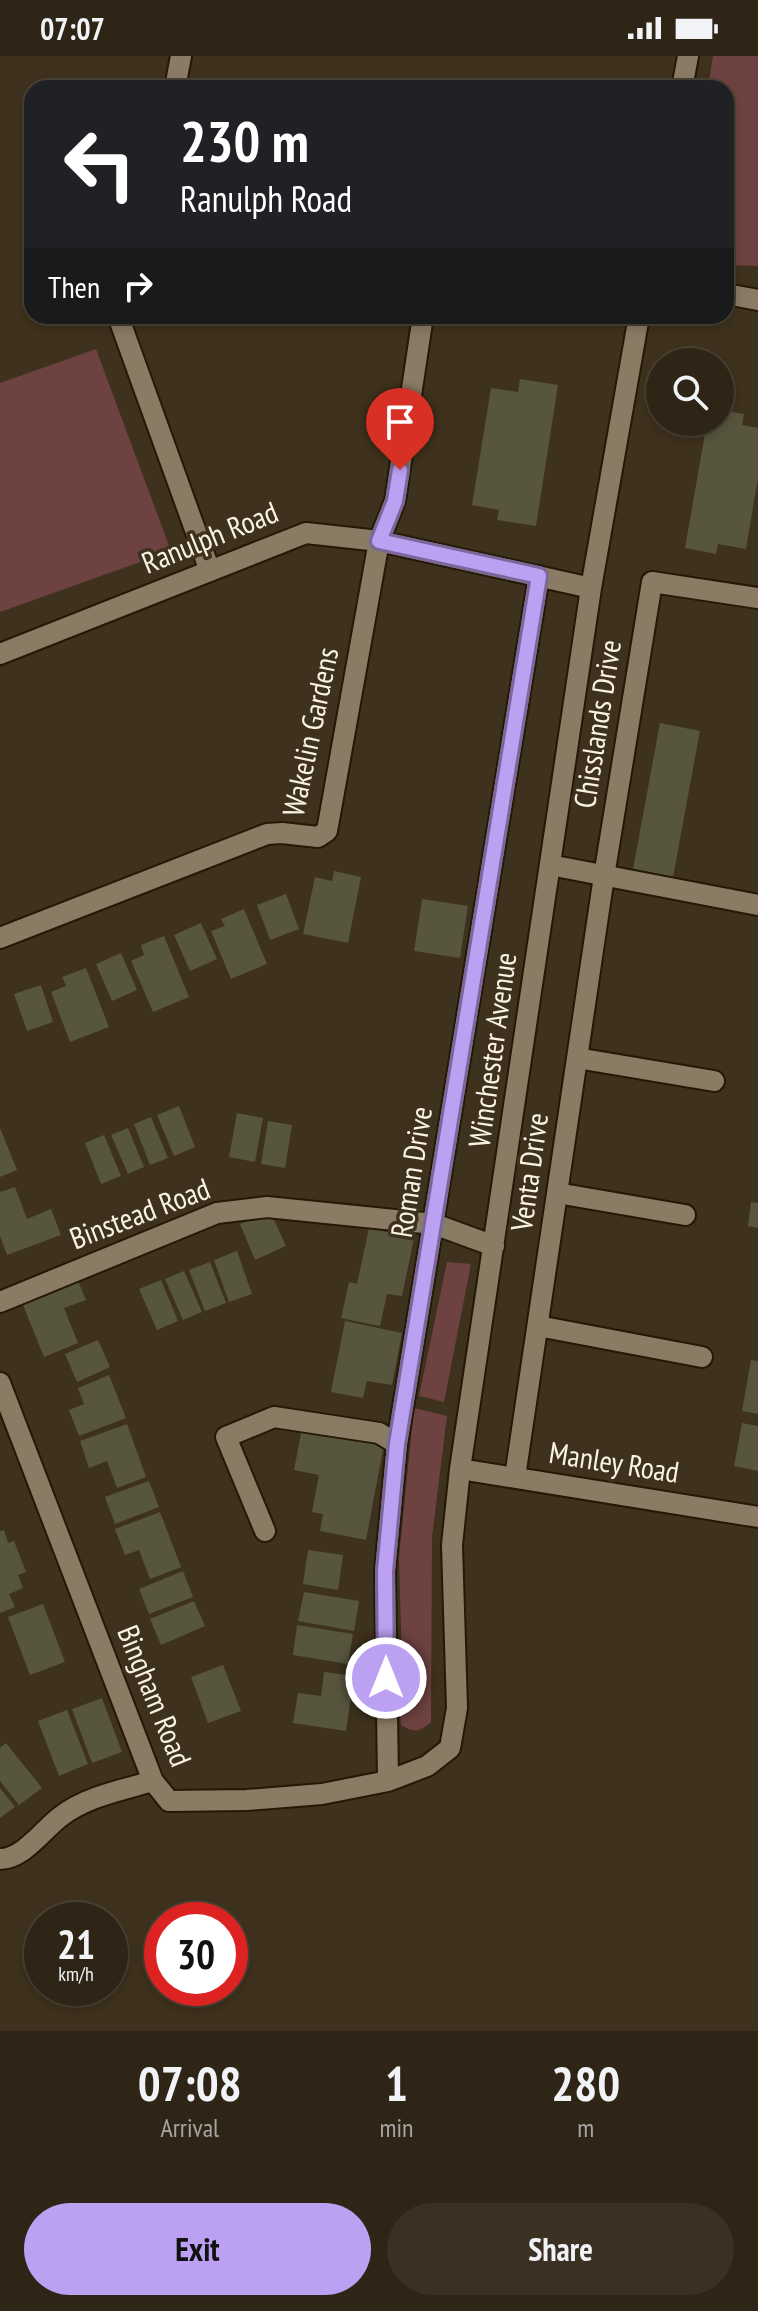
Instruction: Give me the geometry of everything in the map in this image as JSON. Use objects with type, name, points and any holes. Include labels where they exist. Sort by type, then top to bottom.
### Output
[{"type":"street","points":[[176,80],[181,56]]},
{"type":"street","points":[[684,80],[688,56]]},
{"type":"street","points":[[734,296],[758,300]]},
{"type":"street","points":[[121,324],[210,571]]},
{"type":"street","points":[[379,541],[395,501],[422,324]]},
{"type":"street","name":"Winchester Avenue","points":[[450,1748],[457,1708],[452,1545],[460,1469],[591,588],[638,324]]},
{"type":"street","name":"Ranulph Road","points":[[0,654],[306,533],[379,541],[591,588]]},
{"type":"street","name":"Wakelin Gardens","points":[[0,938],[267,834],[318,837],[327,831],[379,541]]},
{"type":"street","name":"Roman Drive","points":[[388,1781],[385,1571],[397,1444],[539,576]]},
{"type":"street","name":"Chisslands Drive","points":[[604,876],[652,582],[758,598]]},
{"type":"street","points":[[550,865],[758,905]]},
{"type":"street","name":"Venta Drive","points":[[515,1477],[604,876]]},
{"type":"street","points":[[577,1058],[714,1081]]},
{"type":"street","points":[[557,1193],[685,1215]]},
{"type":"street","name":"Binstead Road","points":[[0,1302],[217,1213],[267,1207],[434,1224],[494,1246]]},
{"type":"street","points":[[538,1326],[702,1357]]},
{"type":"street","name":"Bingham Road","points":[[0,1383],[153,1781],[169,1801],[247,1800],[322,1794],[388,1781],[427,1766],[450,1748]]},
{"type":"street","points":[[265,1531],[226,1437],[274,1417],[379,1433],[397,1444]]},
{"type":"street","name":"Manley Road","points":[[460,1469],[758,1517]]},
{"type":"street","points":[[0,1859],[8,1859],[34,1841],[62,1815],[87,1801],[153,1781]]},
{"type":"shaded area","points":[[713,56],[758,56],[758,266],[734,265],[734,80],[709,80]]},
{"type":"shaded area","points":[[96,349],[171,551],[0,612],[0,383]]},
{"type":"shaded area","points":[[447,1262],[471,1264],[444,1402],[419,1396]]},
{"type":"shaded area","points":[[414,1408],[447,1416],[432,1537],[431,1722],[417,1730],[401,1725],[398,1695],[402,1666],[399,1557]]},
{"type":"building","points":[[520,379],[558,385],[536,526],[497,520],[499,510],[472,505],[491,388],[518,392]]},
{"type":"building","points":[[734,412],[744,414],[742,425],[758,428],[758,478],[746,549],[718,544],[716,554],[685,548],[705,436],[734,436]]},
{"type":"building","points":[[660,723],[700,731],[673,877],[633,869]]},
{"type":"building","points":[[334,871],[361,877],[348,943],[303,934],[315,877],[332,881]]},
{"type":"building","points":[[286,894],[299,929],[270,940],[257,905]]},
{"type":"building","points":[[422,899],[468,906],[460,958],[414,951]]},
{"type":"building","points":[[244,909],[267,964],[231,979],[211,931],[225,926],[221,919]]},
{"type":"building","points":[[201,923],[217,959],[190,971],[174,935]]},
{"type":"building","points":[[164,936],[189,997],[153,1012],[131,961],[144,955],[141,945]]},
{"type":"building","points":[[121,953],[137,990],[112,1001],[96,964]]},
{"type":"building","points":[[86,968],[109,1027],[70,1042],[51,992],[66,986],[62,977]]},
{"type":"building","points":[[41,985],[53,1022],[27,1031],[14,994]]},
{"type":"building","points":[[179,1106],[195,1147],[174,1156],[157,1115]]},
{"type":"building","points":[[237,1113],[263,1118],[255,1162],[229,1157]]},
{"type":"building","points":[[151,1117],[168,1158],[150,1165],[134,1124]]},
{"type":"building","points":[[268,1121],[292,1125],[285,1168],[261,1164]]},
{"type":"building","points":[[0,1128],[17,1170],[0,1177]]},
{"type":"building","points":[[128,1128],[144,1167],[128,1174],[111,1135]]},
{"type":"building","points":[[104,1135],[121,1176],[101,1184],[85,1143]]},
{"type":"building","points":[[15,1187],[27,1219],[51,1209],[61,1235],[7,1255],[0,1236],[0,1192]]},
{"type":"building","points":[[751,1202],[758,1203],[758,1228],[748,1226]]},
{"type":"building","points":[[270,1211],[286,1246],[255,1260],[240,1224]]},
{"type":"building","points":[[369,1228],[414,1238],[402,1296],[387,1294],[380,1326],[341,1318],[349,1282],[357,1284]]},
{"type":"building","points":[[237,1251],[252,1294],[229,1302],[214,1260]]},
{"type":"building","points":[[210,1262],[226,1303],[205,1311],[189,1270]]},
{"type":"building","points":[[184,1271],[202,1312],[183,1320],[165,1279]]},
{"type":"building","points":[[77,1278],[86,1300],[64,1308],[78,1343],[44,1357],[21,1300]]},
{"type":"building","points":[[161,1280],[178,1321],[157,1330],[139,1289]]},
{"type":"building","points":[[345,1321],[402,1333],[392,1385],[367,1381],[363,1398],[331,1392]]},
{"type":"building","points":[[98,1340],[110,1367],[77,1382],[65,1354]]},
{"type":"building","points":[[751,1360],[758,1361],[758,1414],[742,1411]]},
{"type":"building","points":[[109,1375],[126,1418],[79,1436],[69,1410],[84,1404],[78,1388]]},
{"type":"building","points":[[303,1423],[385,1439],[366,1540],[320,1531],[323,1514],[312,1512],[319,1475],[294,1470]]},
{"type":"building","points":[[742,1423],[758,1426],[758,1471],[734,1466]]},
{"type":"building","points":[[127,1424],[146,1477],[117,1488],[107,1461],[89,1468],[80,1441]]},
{"type":"building","points":[[149,1481],[159,1507],[115,1524],[105,1497]]},
{"type":"building","points":[[160,1512],[181,1567],[150,1579],[139,1550],[125,1555],[115,1529]]},
{"type":"building","points":[[4,1530],[8,1543],[14,1541],[26,1572],[18,1575],[23,1588],[9,1594],[15,1607],[0,1613],[0,1531]]},
{"type":"building","points":[[308,1550],[343,1555],[338,1590],[303,1584]]},
{"type":"building","points":[[183,1571],[193,1597],[149,1614],[139,1589]]},
{"type":"building","points":[[304,1592],[359,1601],[354,1631],[298,1621]]},
{"type":"building","points":[[194,1601],[205,1626],[161,1645],[150,1619]]},
{"type":"building","points":[[43,1604],[65,1662],[30,1675],[8,1617]]},
{"type":"building","points":[[297,1625],[353,1634],[348,1664],[293,1655]]},
{"type":"building","points":[[223,1665],[241,1711],[208,1723],[191,1677]]},
{"type":"building","points":[[324,1672],[354,1676],[346,1731],[293,1723],[298,1693],[321,1696]]},
{"type":"building","points":[[102,1698],[122,1752],[92,1763],[72,1709]]},
{"type":"building","points":[[67,1710],[88,1764],[59,1776],[38,1721]]},
{"type":"building","points":[[6,1743],[42,1788],[19,1805],[0,1781],[0,1748]]},
{"type":"building","points":[[0,1788],[15,1807],[0,1818]]},
{"type":"route","points":[[386,1678],[385,1571],[397,1444],[539,576],[379,541],[395,501],[400,470]]}]
